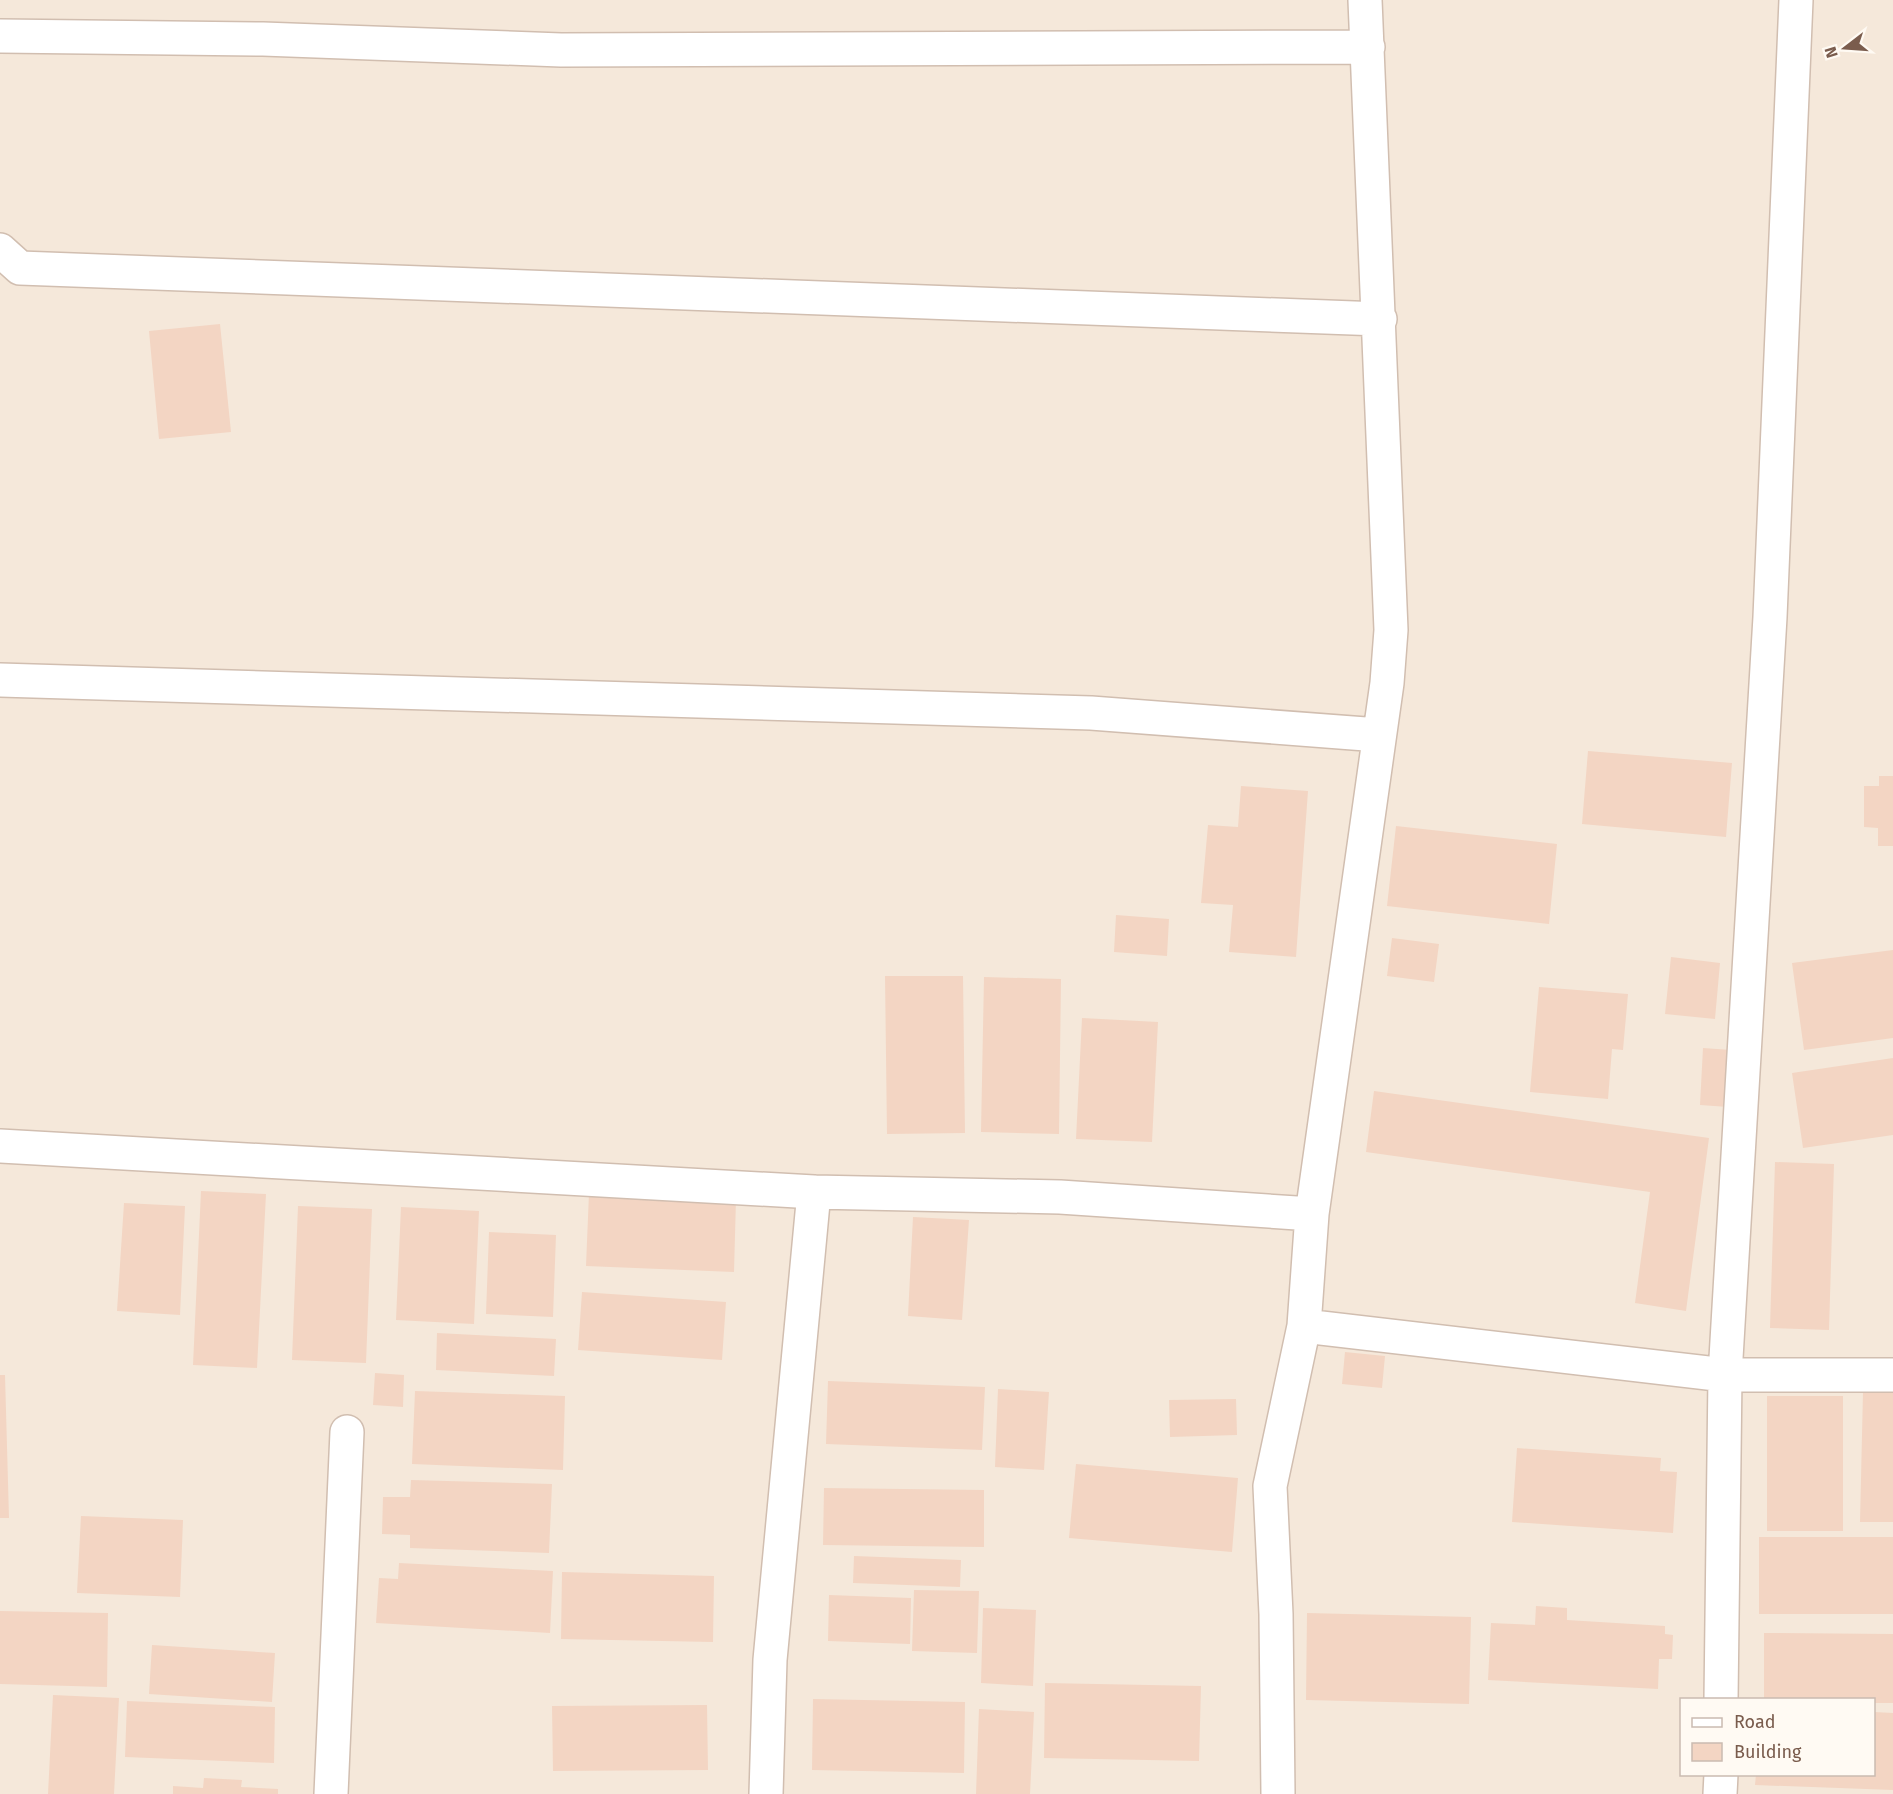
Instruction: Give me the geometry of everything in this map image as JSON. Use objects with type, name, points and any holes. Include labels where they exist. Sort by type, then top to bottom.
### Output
[{"type":"street","points":[[1278,1794],[1276,1614],[1270,1486],[1304,1326],[1312,1214],[1387,683],[1391,630],[1380,319],[1365,0]]},
{"type":"street","points":[[1721,1698],[1725,1375],[1769,629],[1796,0]]},
{"type":"street","points":[[0,36],[263,39],[561,50],[1368,47]]},
{"type":"street","points":[[0,250],[20,268],[1380,319]]},
{"type":"street","points":[[0,680],[1090,713],[1379,735]]},
{"type":"street","points":[[0,1146],[814,1192],[1060,1197],[1312,1214]]},
{"type":"street","points":[[766,1794],[770,1660],[814,1192]]},
{"type":"street","points":[[1304,1326],[1725,1375],[1893,1375]]},
{"type":"street","points":[[331,1794],[347,1432]]},
{"type":"street","points":[[1720,1794],[1721,1776]]},
{"type":"shaded area","points":[[0,0],[1893,0],[1893,1794],[0,1794]]},
{"type":"building","points":[[220,324],[231,432],[159,439],[149,331]]},
{"type":"building","points":[[1588,751],[1732,763],[1726,837],[1582,824]]},
{"type":"building","points":[[1879,776],[1893,776],[1893,846],[1878,846],[1878,828],[1864,827],[1864,786],[1879,786]]},
{"type":"building","points":[[1241,786],[1308,791],[1296,957],[1229,952],[1233,905],[1201,903],[1208,825],[1238,827]]},
{"type":"building","points":[[1396,826],[1557,844],[1549,924],[1387,906]]},
{"type":"building","points":[[1116,915],[1169,919],[1167,956],[1114,952]]},
{"type":"building","points":[[1392,938],[1439,944],[1434,982],[1387,976]]},
{"type":"building","points":[[1893,950],[1893,1038],[1804,1050],[1792,963]]},
{"type":"building","points":[[1671,957],[1720,963],[1715,1019],[1665,1014]]},
{"type":"building","points":[[885,976],[963,976],[965,1133],[887,1134]]},
{"type":"building","points":[[984,977],[1061,979],[1059,1134],[981,1132]]},
{"type":"building","points":[[1539,987],[1628,994],[1623,1050],[1612,1049],[1608,1099],[1530,1092]]},
{"type":"building","points":[[1082,1018],[1158,1022],[1152,1142],[1076,1139]]},
{"type":"building","points":[[1703,1048],[1731,1050],[1728,1107],[1700,1105]]},
{"type":"building","points":[[1893,1058],[1893,1135],[1803,1148],[1792,1073]]},
{"type":"building","points":[[1374,1091],[1709,1138],[1686,1311],[1635,1303],[1650,1192],[1366,1152]]},
{"type":"building","points":[[1775,1162],[1834,1164],[1829,1330],[1770,1328]]},
{"type":"building","points":[[201,1191],[266,1194],[257,1368],[193,1365]]},
{"type":"building","points":[[589,1193],[736,1199],[734,1272],[586,1266]]},
{"type":"building","points":[[124,1203],[185,1206],[180,1315],[117,1311]]},
{"type":"building","points":[[298,1206],[372,1209],[366,1363],[292,1360]]},
{"type":"building","points":[[401,1207],[479,1211],[474,1324],[396,1320]]},
{"type":"building","points":[[913,1217],[969,1220],[962,1320],[908,1316]]},
{"type":"building","points":[[489,1232],[556,1235],[553,1317],[486,1314]]},
{"type":"building","points":[[582,1292],[726,1302],[722,1360],[578,1350]]},
{"type":"building","points":[[437,1333],[556,1339],[554,1376],[436,1370]]},
{"type":"building","points":[[1345,1352],[1385,1356],[1382,1388],[1342,1384]]},
{"type":"building","points":[[375,1373],[404,1375],[403,1407],[373,1405]]},
{"type":"building","points":[[0,1375],[5,1375],[9,1518],[0,1518]]},
{"type":"building","points":[[828,1381],[985,1387],[982,1450],[826,1444]]},
{"type":"building","points":[[998,1389],[1049,1392],[1044,1470],[995,1467]]},
{"type":"building","points":[[415,1391],[565,1396],[563,1470],[412,1464]]},
{"type":"building","points":[[1863,1392],[1893,1393],[1893,1522],[1860,1522]]},
{"type":"building","points":[[1767,1396],[1843,1396],[1843,1531],[1767,1531]]},
{"type":"building","points":[[1236,1399],[1237,1435],[1170,1437],[1169,1400]]},
{"type":"building","points":[[1517,1448],[1661,1458],[1660,1471],[1677,1472],[1673,1533],[1512,1522]]},
{"type":"building","points":[[1076,1464],[1238,1478],[1232,1552],[1069,1538]]},
{"type":"building","points":[[411,1480],[552,1484],[549,1553],[410,1548],[410,1535],[382,1534],[383,1497],[410,1497]]},
{"type":"building","points":[[824,1488],[984,1490],[984,1547],[823,1545]]},
{"type":"building","points":[[81,1516],[183,1520],[180,1597],[77,1593]]},
{"type":"building","points":[[1759,1537],[1893,1537],[1893,1614],[1759,1614]]},
{"type":"building","points":[[854,1556],[961,1560],[960,1587],[853,1583]]},
{"type":"building","points":[[399,1563],[553,1571],[550,1633],[376,1623],[379,1578],[398,1579]]},
{"type":"building","points":[[562,1572],[714,1576],[713,1642],[561,1639]]},
{"type":"building","points":[[914,1590],[979,1591],[977,1653],[912,1651]]},
{"type":"building","points":[[829,1595],[911,1598],[910,1644],[828,1641]]},
{"type":"building","points":[[1536,1606],[1567,1608],[1567,1620],[1665,1626],[1665,1634],[1673,1635],[1672,1659],[1659,1659],[1658,1689],[1488,1680],[1491,1623],[1535,1625]]},
{"type":"building","points":[[983,1608],[1036,1610],[1033,1686],[981,1683]]},
{"type":"building","points":[[0,1611],[108,1613],[107,1687],[0,1684]]},
{"type":"building","points":[[1307,1613],[1471,1617],[1469,1704],[1306,1700]]},
{"type":"building","points":[[1764,1633],[1893,1634],[1893,1703],[1875,1703],[1875,1698],[1764,1698]]},
{"type":"building","points":[[152,1645],[275,1653],[272,1702],[149,1694]]},
{"type":"building","points":[[1045,1683],[1201,1686],[1199,1761],[1044,1758]]},
{"type":"building","points":[[53,1695],[119,1698],[114,1794],[48,1794]]},
{"type":"building","points":[[813,1699],[965,1702],[964,1773],[812,1770]]},
{"type":"building","points":[[127,1701],[275,1707],[274,1763],[125,1757]]},
{"type":"building","points":[[707,1705],[708,1770],[553,1771],[552,1706]]},
{"type":"building","points":[[979,1709],[1034,1712],[1030,1794],[976,1794]]},
{"type":"building","points":[[1875,1712],[1893,1713],[1893,1790],[1755,1785],[1756,1776],[1875,1776]]},
{"type":"building","points":[[204,1778],[242,1780],[241,1787],[278,1789],[278,1794],[173,1794],[173,1786],[203,1788]]}]
